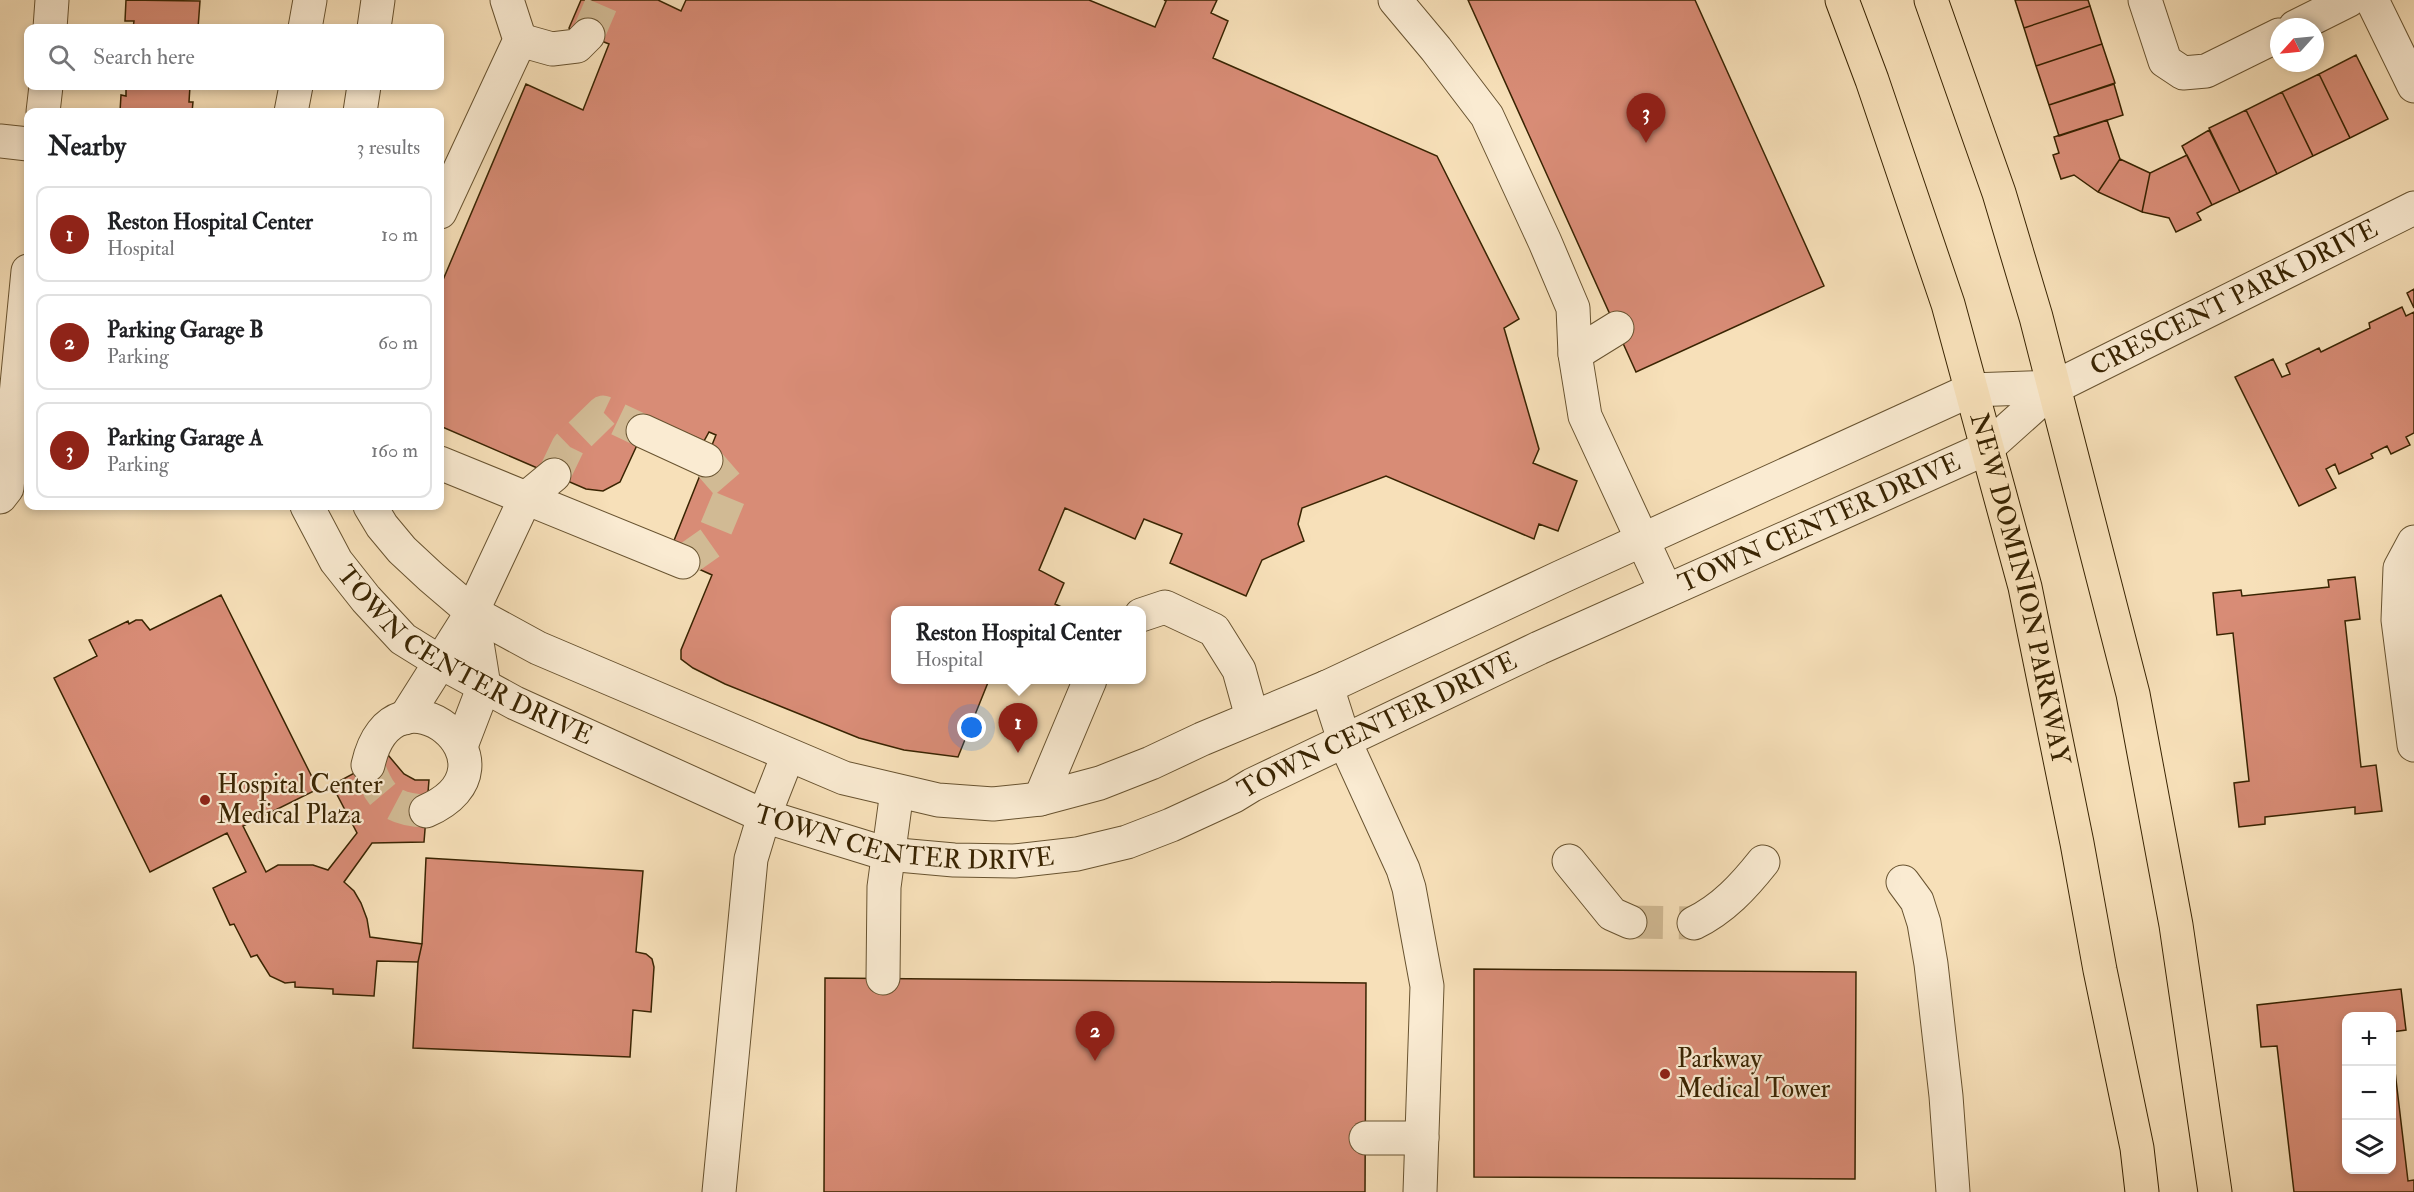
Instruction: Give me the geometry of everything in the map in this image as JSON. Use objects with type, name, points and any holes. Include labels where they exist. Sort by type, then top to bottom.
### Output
[{"type":"main road","name":"NEW DOMINION PARKWAY","points":[[1842,0],[1872,80],[1948,304],[2025,587],[2137,1148],[2142,1192]]},
{"type":"main road","points":[[1931,0],[1999,193],[2036,317],[2133,694],[2176,926],[2216,1192]]},
{"type":"street","points":[[50,24],[52,0]]},
{"type":"street","points":[[307,24],[310,0]]},
{"type":"street","points":[[375,24],[378,0]]},
{"type":"street","points":[[444,203],[520,40],[507,0]]},
{"type":"street","points":[[1395,0],[1487,116],[1573,308],[1575,354],[1585,416],[1666,591]]},
{"type":"street","points":[[2145,0],[2165,61],[2183,73],[2206,72],[2270,40]]},
{"type":"street","points":[[2313,18],[2349,0]]},
{"type":"street","points":[[2372,0],[2414,86]]},
{"type":"street","points":[[520,40],[552,49],[577,46],[588,35]]},
{"type":"street","points":[[44,108],[45,90]]},
{"type":"street","points":[[292,108],[295,90]]},
{"type":"street","points":[[361,108],[363,90]]},
{"type":"street","points":[[0,141],[24,144]]},
{"type":"street","name":"CRESCENT PARK DRIVE","points":[[2055,387],[2414,208]]},
{"type":"street","points":[[0,497],[7,488],[24,312]]},
{"type":"street","points":[[1575,354],[1617,328]]},
{"type":"street","name":"TOWN CENTER DRIVE","points":[[372,510],[382,526],[402,550],[472,612],[538,648],[844,778],[938,800],[993,804],[1040,799],[1110,779],[1327,687],[1971,390],[2055,387]]},
{"type":"street","name":"TOWN CENTER DRIVE","points":[[309,510],[336,561],[366,600],[403,639],[515,703],[764,816],[887,854],[954,860],[1014,861],[1087,852],[1127,842],[1171,825],[1344,740],[1666,591],[1987,448],[2055,387]]},
{"type":"street","points":[[643,431],[706,460]]},
{"type":"street","points":[[444,466],[683,562]]},
{"type":"street","points":[[405,718],[472,612],[525,499],[554,475]]},
{"type":"street","points":[[2414,542],[2400,568],[2398,620],[2414,745]]},
{"type":"street","points":[[1146,613],[1165,607],[1214,630],[1239,670],[1252,717]]},
{"type":"street","points":[[461,746],[484,686],[472,612]]},
{"type":"street","points":[[1040,799],[1088,684]]},
{"type":"street","points":[[1327,687],[1344,740],[1403,869],[1409,888],[1427,986],[1420,1192]]},
{"type":"street","points":[[368,765],[378,738],[389,725],[405,718],[422,717],[438,722],[452,732],[461,746],[464,763],[462,780],[454,794],[441,804],[426,811]]},
{"type":"street","points":[[719,1192],[739,965],[751,859],[764,816],[788,755]]},
{"type":"street","points":[[884,978],[884,887],[897,791]]},
{"type":"street","points":[[1569,861],[1612,914],[1630,922]]},
{"type":"street","points":[[1694,922],[1718,909],[1746,884],[1763,862]]},
{"type":"street","points":[[1903,882],[1917,901],[1924,922],[1931,964],[1946,1096],[1953,1192]]},
{"type":"street","points":[[1365,1138],[1422,1138]]},
{"type":"building","points":[[126,0],[200,1],[198,24],[134,24],[134,21],[125,21]]},
{"type":"building","points":[[581,0],[658,0],[681,11],[686,0],[1089,0],[1155,27],[1166,1],[1164,0],[1217,0],[1211,13],[1228,21],[1213,58],[1437,156],[1519,319],[1504,328],[1539,449],[1533,463],[1577,481],[1558,531],[1539,524],[1534,539],[1386,476],[1302,508],[1298,524],[1304,541],[1262,560],[1246,596],[1170,563],[1182,534],[1144,519],[1135,539],[1065,508],[1039,570],[1064,583],[1055,604],[1059,606],[891,606],[891,684],[987,684],[958,757],[904,750],[859,738],[725,684],[693,668],[681,659],[681,650],[712,575],[683,562],[673,543],[716,435],[709,432],[704,441],[650,417],[620,482],[603,491],[586,489],[444,428],[444,278],[526,84],[583,110],[609,44],[569,28]]},
{"type":"building","points":[[1468,0],[1695,0],[1824,286],[1636,372]]},
{"type":"building","points":[[2015,0],[2088,0],[2090,6],[2024,28]]},
{"type":"building","points":[[2090,6],[2102,44],[2036,66],[2024,28]]},
{"type":"building","points":[[2102,44],[2115,83],[2049,105],[2036,66]]},
{"type":"building","points":[[2356,55],[2388,119],[2350,138],[2319,74]]},
{"type":"building","points":[[2319,74],[2350,138],[2313,156],[2282,92]]},
{"type":"building","points":[[2114,84],[2123,115],[2059,136],[2049,105]]},
{"type":"building","points":[[126,90],[190,90],[189,102],[193,102],[192,108],[120,108],[121,95],[126,96]]},
{"type":"building","points":[[2282,92],[2313,156],[2277,174],[2246,110]]},
{"type":"building","points":[[2246,110],[2277,174],[2240,192],[2209,128]]},
{"type":"building","points":[[2107,120],[2120,159],[2098,192],[2074,175],[2061,179],[2053,155],[2059,153],[2054,137]]},
{"type":"building","points":[[2209,130],[2240,192],[2212,205],[2182,146]]},
{"type":"building","points":[[2187,155],[2212,205],[2197,213],[2201,220],[2176,232],[2169,218],[2142,212],[2150,173]]},
{"type":"building","points":[[2120,159],[2150,173],[2142,212],[2098,192]]},
{"type":"building","points":[[2414,289],[2414,308],[2407,293]]},
{"type":"building","points":[[2402,307],[2406,316],[2414,312],[2414,433],[2406,437],[2410,445],[2391,454],[2387,446],[2371,454],[2373,458],[2339,474],[2335,464],[2326,469],[2336,488],[2299,506],[2235,377],[2273,359],[2282,377],[2290,374],[2286,364],[2319,348],[2321,352],[2370,328],[2369,323]]},
{"type":"building","points":[[2355,577],[2360,619],[2345,621],[2361,767],[2376,765],[2382,811],[2355,814],[2355,807],[2265,817],[2265,824],[2239,827],[2234,783],[2249,781],[2233,633],[2217,635],[2213,593],[2241,590],[2242,596],[2329,587],[2328,580]]},
{"type":"building","name":"Hospital Center Medical Plaza","points":[[221,595],[318,789],[243,826],[266,872],[278,865],[313,865],[328,870],[357,833],[332,785],[388,755],[404,774],[415,780],[429,780],[424,842],[372,843],[344,882],[354,891],[361,903],[370,937],[422,944],[418,962],[377,961],[374,996],[333,994],[333,989],[295,987],[295,982],[285,983],[270,976],[257,955],[251,957],[234,924],[230,925],[213,888],[246,872],[227,833],[150,872],[54,678],[97,656],[89,640],[128,621],[129,624],[142,620],[150,630]]},
{"type":"building","name":"Hospital Center Medical Plaza","points":[[426,858],[643,871],[636,952],[646,954],[652,959],[654,967],[651,1012],[633,1010],[630,1057],[413,1048],[418,962],[422,944]]},
{"type":"building","name":"Parkway Medical Tower","points":[[1474,969],[1856,972],[1855,1179],[1474,1177]]},
{"type":"building","points":[[825,978],[1366,983],[1365,1192],[824,1192]]},
{"type":"building","points":[[2401,989],[2406,1030],[2396,1031],[2396,1012],[2342,1012],[2342,1174],[2396,1174],[2396,1080],[2408,1181],[2414,1180],[2414,1192],[2294,1192],[2277,1046],[2261,1047],[2257,1005]]},
{"type":"tunnel","points":[[588,35],[603,0]]},
{"type":"tunnel","points":[[554,475],[568,446],[603,412],[643,431]]},
{"type":"tunnel","points":[[683,562],[710,543],[732,490],[706,460]]},
{"type":"tunnel","points":[[368,765],[377,786],[388,800],[404,808],[426,811]]},
{"type":"tunnel","points":[[1630,922],[1694,923]]},
{"type":"place","name":"Parking Garage A","points":[[1646,143]]},
{"type":"place","name":"Reston Hospital Center","points":[[1018,753]]},
{"type":"place","name":"Hospital Center Medical Plaza","points":[[205,800]]},
{"type":"place","name":"Parking Garage B","points":[[1095,1061]]},
{"type":"place","name":"Parkway Medical Tower","points":[[1665,1074]]}]
